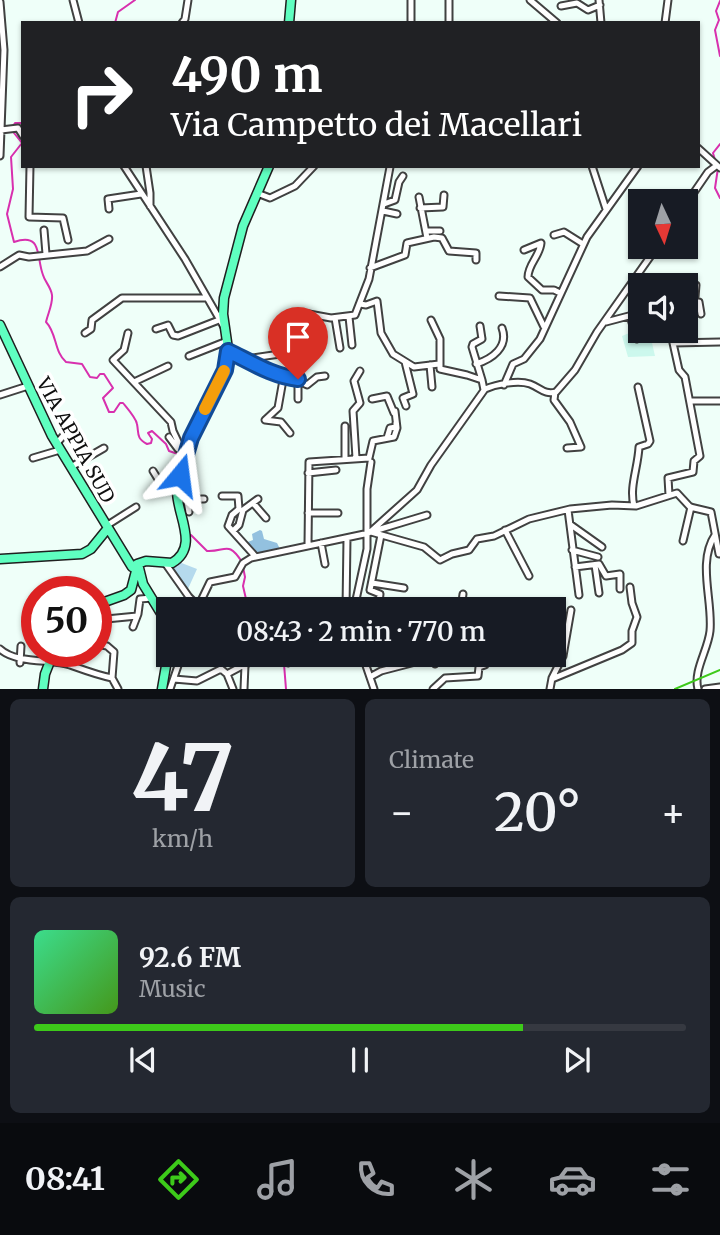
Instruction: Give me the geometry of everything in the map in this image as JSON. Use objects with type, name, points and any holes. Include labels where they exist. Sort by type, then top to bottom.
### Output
[{"type":"main road","points":[[289,21],[292,1]]},
{"type":"main road","points":[[112,599],[128,593],[133,588],[137,570],[177,560],[186,543],[177,491],[184,450],[223,375],[228,351],[223,314],[224,298],[242,227],[268,168]]},
{"type":"main road","name":"VIA APPIA SUD","points":[[0,325],[59,447],[106,529],[137,570],[165,623],[167,657],[162,689]]},
{"type":"main road","points":[[0,559],[81,554],[91,548],[106,529]]},
{"type":"main road","points":[[43,689],[47,667]]},
{"type":"street","points":[[73,0],[78,21]]},
{"type":"street","points":[[184,21],[188,0]]},
{"type":"street","points":[[411,0],[411,21]]},
{"type":"street","points":[[449,0],[449,21]]},
{"type":"street","points":[[530,0],[554,21]]},
{"type":"street","points":[[665,21],[668,0]]},
{"type":"street","points":[[0,2],[4,49],[0,156]]},
{"type":"street","points":[[561,6],[576,3],[588,10],[600,3],[601,21]]},
{"type":"street","points":[[1,130],[13,128],[21,132]]},
{"type":"street","points":[[700,150],[719,167]]},
{"type":"street","points":[[696,189],[709,170],[719,167]]},
{"type":"street","points":[[30,168],[30,217],[63,219],[68,240]]},
{"type":"street","points":[[125,168],[186,259],[225,329]]},
{"type":"street","points":[[146,168],[149,206]]},
{"type":"street","points":[[257,194],[271,198],[292,188],[312,168]]},
{"type":"street","points":[[245,359],[281,354],[310,313],[335,318],[354,316],[368,282],[390,168]]},
{"type":"street","points":[[593,168],[606,209]]},
{"type":"street","points":[[504,385],[512,364],[524,358],[540,339],[583,244],[637,168]]},
{"type":"street","points":[[384,207],[395,200],[398,183],[403,176]]},
{"type":"street","points":[[109,209],[108,199],[141,194]]},
{"type":"street","points":[[420,208],[443,207],[444,195]]},
{"type":"street","points":[[419,197],[426,235]]},
{"type":"street","points":[[384,207],[397,215]]},
{"type":"street","points":[[42,254],[44,230]]},
{"type":"street","points":[[370,268],[405,255],[407,243],[440,231]]},
{"type":"street","points":[[554,235],[564,231],[583,244]]},
{"type":"street","points":[[426,235],[441,238],[449,251],[475,253],[476,260]]},
{"type":"street","points":[[0,267],[19,255],[86,251],[109,239]]},
{"type":"street","points":[[524,250],[541,243],[528,277],[542,290],[560,293]]},
{"type":"street","points":[[567,448],[581,447],[570,423],[554,399],[555,392],[575,371],[649,259]]},
{"type":"street","points":[[499,296],[530,298],[544,327]]},
{"type":"street","points":[[85,333],[91,329],[92,320],[122,298],[206,298]]},
{"type":"street","points":[[360,304],[377,301],[382,336],[393,353],[415,367],[439,364]]},
{"type":"street","points":[[698,302],[701,314]]},
{"type":"street","points":[[606,322],[628,316]]},
{"type":"street","points":[[349,317],[352,345]]},
{"type":"street","points":[[335,318],[340,348]]},
{"type":"street","points":[[156,329],[168,325],[173,335],[178,336],[219,320]]},
{"type":"street","points":[[431,320],[440,339],[439,364],[442,370],[467,374],[482,380]]},
{"type":"street","points":[[480,326],[482,340],[472,346],[484,390]]},
{"type":"street","points":[[476,364],[498,353],[505,336],[502,328]]},
{"type":"street","points":[[298,331],[307,355]]},
{"type":"street","points":[[128,333],[124,350],[113,359],[172,422],[173,430],[184,450]]},
{"type":"street","points":[[189,356],[227,341]]},
{"type":"street","points":[[669,495],[668,478],[694,472],[694,461],[700,456],[685,377],[679,370],[673,343],[720,342]]},
{"type":"street","points":[[228,351],[257,367],[275,372],[284,378],[299,379],[307,385],[317,377],[325,376]]},
{"type":"street","points":[[405,362],[414,394],[403,398],[406,406]]},
{"type":"street","points":[[430,365],[432,387]]},
{"type":"street","points":[[134,382],[168,366]]},
{"type":"street","points":[[356,458],[353,410],[360,403],[354,381],[360,371]]},
{"type":"street","points":[[275,372],[283,380],[298,382],[298,400]]},
{"type":"street","points":[[283,380],[279,408],[265,420],[282,422],[290,433]]},
{"type":"street","points":[[368,533],[417,491],[432,463],[484,390],[524,383],[542,392],[555,392]]},
{"type":"street","points":[[0,395],[28,386]]},
{"type":"street","points":[[634,506],[631,492],[637,471],[639,447],[650,441],[638,387]]},
{"type":"street","points":[[372,399],[387,396],[393,406],[396,426],[390,428],[387,438]]},
{"type":"street","points":[[690,401],[720,401]]},
{"type":"street","points":[[308,545],[310,461],[370,457],[373,441],[393,438],[397,429],[396,411]]},
{"type":"street","points":[[345,426],[345,459]]},
{"type":"street","points":[[33,458],[59,447],[72,428]]},
{"type":"street","points":[[169,437],[179,450],[184,450]]},
{"type":"street","points":[[71,467],[104,448]]},
{"type":"street","points":[[357,597],[367,551],[371,462]]},
{"type":"street","points":[[308,473],[336,470]]},
{"type":"street","points":[[153,471],[162,484],[177,491],[185,489],[189,512]]},
{"type":"street","points":[[222,496],[232,492],[238,496],[239,508],[228,525],[255,556]]},
{"type":"street","points":[[368,533],[424,547],[440,561],[452,554],[469,550],[478,538],[493,536],[529,519],[568,510],[612,505],[634,506],[678,494],[691,508],[711,512],[719,554]]},
{"type":"street","points":[[187,499],[204,499]]},
{"type":"street","points":[[233,531],[239,524],[242,511],[256,501],[266,518]]},
{"type":"street","points":[[106,529],[136,507]]},
{"type":"street","points":[[683,541],[691,508]]},
{"type":"street","points":[[568,510],[579,594]]},
{"type":"street","points":[[308,513],[338,513]]},
{"type":"street","points":[[203,597],[210,583],[236,576],[242,564],[255,556],[368,533],[427,515]]},
{"type":"street","points":[[571,525],[602,547]]},
{"type":"street","points":[[505,530],[529,576]]},
{"type":"street","points":[[379,597],[379,594],[371,591],[381,535]]},
{"type":"street","points":[[698,689],[696,680],[710,630],[707,551],[715,535]]},
{"type":"street","points":[[346,597],[347,538]]},
{"type":"street","points":[[321,543],[326,564]]},
{"type":"street","points":[[572,550],[598,557]]},
{"type":"street","points":[[164,563],[188,597]]},
{"type":"street","points":[[595,565],[599,593]]},
{"type":"street","points":[[575,567],[601,565],[606,576],[620,574],[621,589]]},
{"type":"street","points":[[372,583],[404,588]]},
{"type":"street","points":[[552,679],[620,651],[632,643],[632,631],[637,616],[630,587]]},
{"type":"street","points":[[133,627],[140,598],[152,598]]},
{"type":"street","points":[[550,689],[564,655],[570,610]]},
{"type":"street","points":[[112,618],[137,616]]},
{"type":"street","points":[[0,649],[21,660]]},
{"type":"street","points":[[112,650],[112,678],[118,689]]},
{"type":"street","points":[[74,667],[112,678]]},
{"type":"street","points":[[170,689],[178,667]]},
{"type":"street","points":[[227,674],[240,667]]},
{"type":"street","points":[[244,667],[244,689]]},
{"type":"street","points":[[367,667],[374,689]]},
{"type":"street","points":[[370,677],[398,667]]},
{"type":"street","points":[[433,689],[445,678],[478,676],[479,667]]},
{"type":"street","points":[[174,679],[197,681],[220,668],[227,674],[233,689]]},
{"type":"street","points":[[705,689],[720,687]]},
{"type":"green space","points":[[628,334],[628,343],[652,343],[655,356],[628,357],[622,336]]},
{"type":"shaded area","points":[[260,530],[264,539],[277,543],[280,549],[255,555],[245,543],[253,540],[252,534]]},
{"type":"shaded area","points":[[179,562],[197,569],[187,591],[171,571]]},
{"type":"waterway","points":[[116,21],[118,12],[135,0]]},
{"type":"waterway","points":[[720,1],[716,11],[719,20],[715,30],[720,56]]},
{"type":"waterway","points":[[21,123],[15,123],[13,126],[14,133],[21,142]]},
{"type":"waterway","points":[[21,144],[11,157],[13,189],[7,214],[14,242],[30,240],[37,248],[43,275],[52,295],[46,322],[50,326],[59,353],[66,362],[82,364],[90,377],[97,378],[104,374],[113,388],[103,398],[109,412],[114,412],[120,403],[123,403],[135,419],[143,442],[151,443],[152,439],[148,433],[152,431],[166,444],[169,451],[181,455]]},
{"type":"waterway","points":[[715,160],[713,153],[720,144]]},
{"type":"waterway","points":[[718,168],[715,188],[720,198]]},
{"type":"waterway","points":[[174,482],[177,468]]},
{"type":"waterway","points":[[191,535],[207,551],[230,549],[242,562]]},
{"type":"waterway","points":[[243,567],[246,597]]},
{"type":"waterway","points":[[284,667],[286,689]]},
{"type":"railway","points":[[675,689],[720,670]]},
{"type":"slow traffic","points":[[205,409],[224,371]]},
{"type":"route","points":[[180,475],[191,438],[225,370],[228,351],[257,367],[283,377],[298,379]]}]
